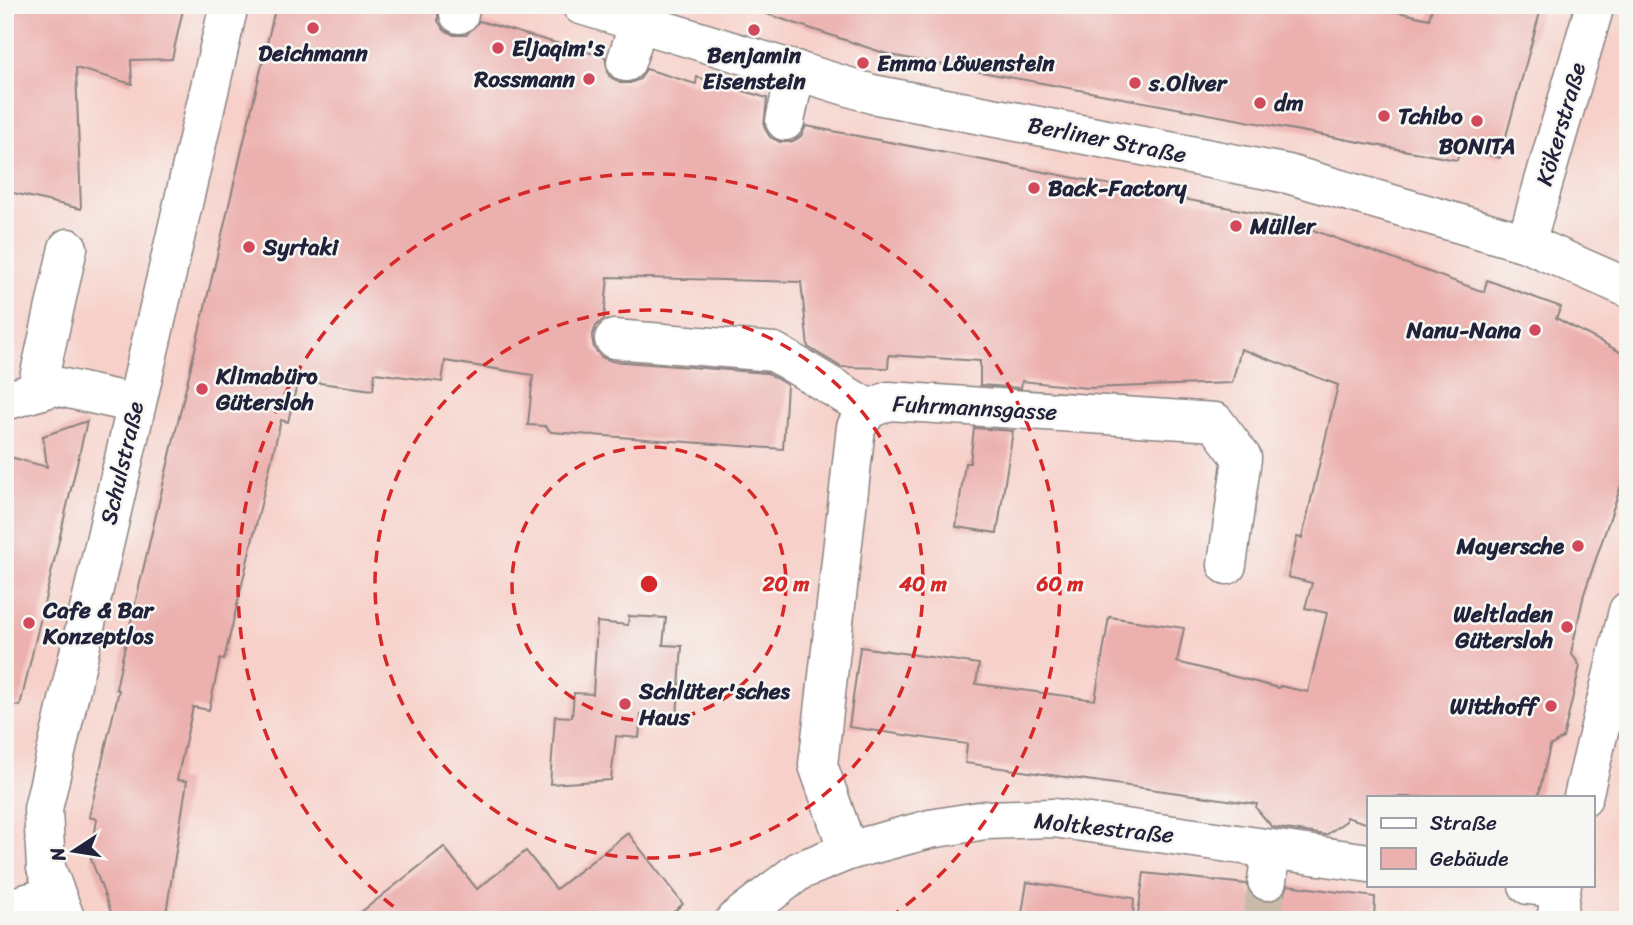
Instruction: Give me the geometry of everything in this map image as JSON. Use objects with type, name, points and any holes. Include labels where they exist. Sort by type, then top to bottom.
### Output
[{"type":"street","name":"Schulstraße","points":[[61,907],[46,868],[43,809],[229,5]]},
{"type":"street","name":"Berliner Straße","points":[[581,5],[872,94],[1288,174],[1526,243],[1628,288]]},
{"type":"street","name":"Kökerstraße","points":[[1526,243],[1595,5]]},
{"type":"street","points":[[626,62],[639,22]]},
{"type":"street","points":[[785,121],[796,70]]},
{"type":"street","points":[[42,390],[39,378],[68,248]]},
{"type":"street","points":[[614,340],[774,352],[869,409]]},
{"type":"street","points":[[5,401],[55,387],[136,404]]},
{"type":"street","name":"Fuhrmannsgasse","points":[[848,851],[818,765],[856,427],[869,409],[889,401],[1215,422],[1242,458],[1227,565]]},
{"type":"street","points":[[1584,796],[1614,735],[1628,611]]},
{"type":"street","name":"Moltkestraße","points":[[735,920],[799,871],[848,851],[930,829],[985,820],[1054,818],[1269,866],[1367,863]]},
{"type":"street","points":[[5,909],[61,907]]},
{"type":"shaded area","points":[[5,5],[1628,5],[1628,920],[5,920]]},
{"type":"building","points":[[5,5],[184,5],[172,59],[131,60],[132,84],[76,68],[81,209],[5,191]]},
{"type":"building","points":[[276,5],[426,5],[438,9],[438,21],[444,30],[454,35],[466,35],[479,21],[605,57],[609,76],[620,83],[640,79],[646,69],[696,84],[697,77],[767,98],[764,127],[770,137],[780,142],[792,142],[801,136],[806,126],[1277,217],[1484,292],[1487,280],[1561,307],[1556,318],[1628,356],[1628,465],[1584,594],[1571,653],[1580,666],[1563,738],[1550,746],[1538,796],[1367,796],[1367,823],[1346,817],[1346,821],[1326,835],[1272,827],[1256,808],[1257,804],[965,763],[967,744],[849,727],[860,647],[979,664],[976,684],[1095,700],[1109,617],[1184,628],[1177,662],[1279,688],[1280,686],[1308,692],[1327,613],[1305,608],[1312,583],[1288,577],[1297,537],[1302,538],[1338,385],[1241,349],[1232,383],[1087,388],[1022,381],[1021,388],[980,385],[980,361],[889,355],[888,368],[841,367],[808,347],[801,282],[608,277],[604,319],[596,326],[592,337],[594,348],[601,357],[612,361],[767,373],[787,385],[783,449],[551,432],[545,426],[528,425],[533,375],[445,361],[442,382],[375,373],[373,390],[298,380],[288,422],[281,420],[224,660],[220,659],[209,710],[193,707],[177,780],[187,781],[165,920],[114,920],[91,859],[97,819],[89,817],[119,690],[116,689]]},
{"type":"building","points":[[762,5],[1367,5],[1429,19],[1433,5],[1542,5],[1500,158],[1461,147],[1457,160],[890,55],[761,12]]},
{"type":"building","points":[[87,421],[20,706],[5,704],[5,477],[10,457],[47,467],[43,436]]},
{"type":"building","points":[[974,428],[1013,431],[997,533],[956,527],[965,463],[970,463]]},
{"type":"building","name":"Schlüter'sches Haus","points":[[629,616],[666,618],[663,645],[682,646],[677,716],[641,714],[639,738],[616,736],[611,780],[550,784],[555,716],[572,717],[574,693],[593,694],[597,622],[628,625]]},
{"type":"building","points":[[628,833],[683,904],[663,920],[351,920],[444,847],[477,889],[526,851],[556,889]]},
{"type":"building","points":[[1144,873],[1246,884],[1253,898],[1265,903],[1276,901],[1284,895],[1288,885],[1375,897],[1374,920],[1137,920]]},
{"type":"building","points":[[1027,882],[1134,898],[1133,920],[1021,920]]},
{"type":"tunnel","points":[[1262,920],[1267,881]]},
{"type":"place","name":"Deichmann","points":[[313,28]]},
{"type":"place","name":"Benjamin Eisenstein","points":[[754,30]]},
{"type":"place","name":"Eljaqim's","points":[[498,48]]},
{"type":"place","name":"Emma Löwenstein","points":[[863,63]]},
{"type":"place","name":"Rossmann","points":[[589,79]]},
{"type":"place","name":"s.Oliver","points":[[1135,83]]},
{"type":"place","name":"dm","points":[[1260,103]]},
{"type":"place","name":"Tchibo","points":[[1384,116]]},
{"type":"place","name":"BONITA","points":[[1477,121]]},
{"type":"place","name":"Back-Factory","points":[[1034,188]]},
{"type":"place","name":"Müller","points":[[1236,226]]},
{"type":"place","name":"Syrtaki","points":[[249,247]]},
{"type":"place","name":"Nanu-Nana","points":[[1535,330]]},
{"type":"place","name":"Klimabüro Gütersloh","points":[[202,389]]},
{"type":"place","name":"Mayersche","points":[[1578,546]]},
{"type":"place","name":"Cafe & Bar Konzeptlos","points":[[29,623]]},
{"type":"place","name":"Weltladen Gütersloh","points":[[1567,627]]},
{"type":"place","name":"Schlüter'sches Haus","points":[[625,704]]},
{"type":"place","name":"Witthoff","points":[[1551,706]]}]
